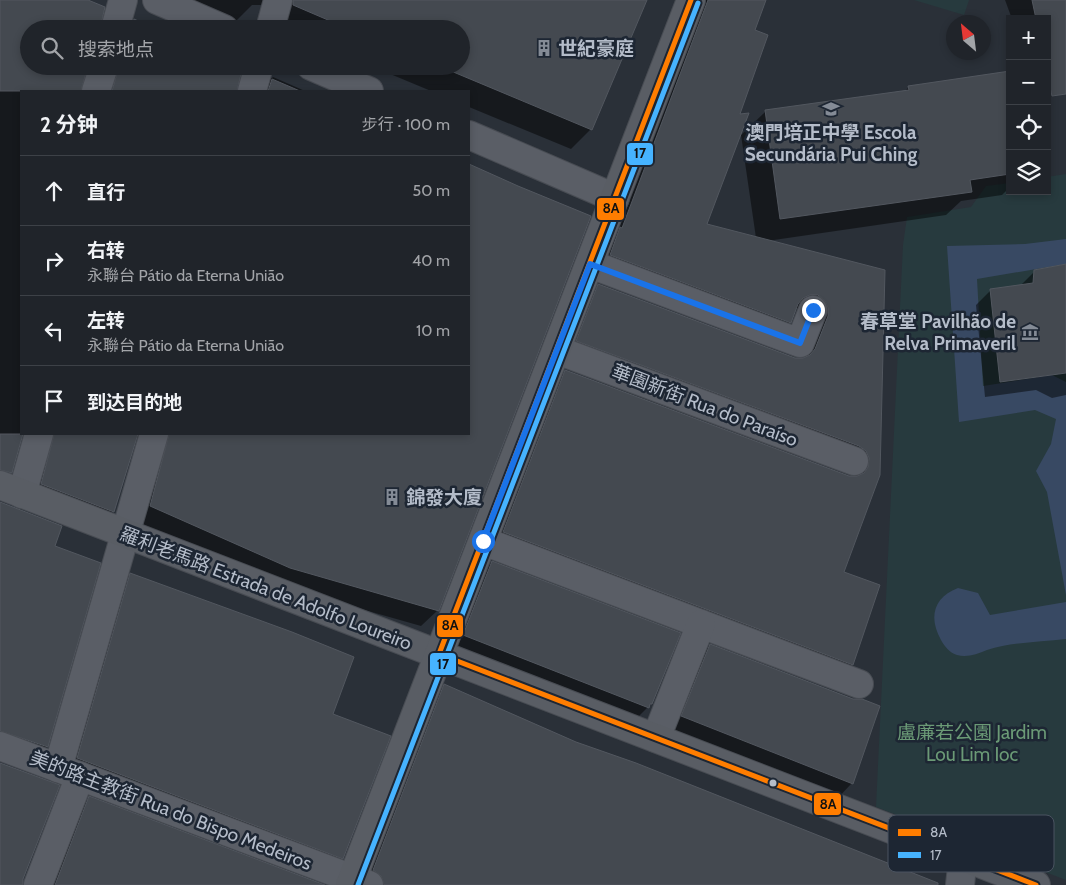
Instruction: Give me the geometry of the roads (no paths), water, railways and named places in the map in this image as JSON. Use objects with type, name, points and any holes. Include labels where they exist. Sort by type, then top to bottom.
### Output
[{"type":"street","points":[[117,20],[123,0]]},
{"type":"street","points":[[157,0],[203,20]]},
{"type":"street","points":[[272,20],[278,0]]},
{"type":"street","points":[[357,883],[439,654],[691,0]]},
{"type":"street","points":[[96,90],[101,75]]},
{"type":"street","points":[[252,90],[256,75]]},
{"type":"street","points":[[332,75],[366,90]]},
{"type":"street","points":[[470,135],[615,198]]},
{"type":"street","points":[[590,264],[800,343],[813,310]]},
{"type":"street","name":"華園新街 Rua do Paraíso","points":[[556,350],[854,461]]},
{"type":"street","points":[[11,489],[39,435]]},
{"type":"street","points":[[38,885],[69,772],[125,533],[154,435]]},
{"type":"street","name":"羅利老馬路 Estrada de Adolfo Loureiro","points":[[11,489],[888,828]]},
{"type":"street","points":[[483,541],[859,684]]},
{"type":"street","points":[[656,738],[700,624]]},
{"type":"street","name":"美的路主教街 Rua do Bispo Medeiros","points":[[0,746],[357,883]]},
{"type":"street","points":[[960,885],[961,872]]},
{"type":"street","name":"羅利老馬路 Estrada de Adolfo Loureiro","points":[[1002,872],[1036,885]]},
{"type":"water","points":[[1066,239],[1066,264],[977,279],[983,386],[1052,375],[1066,382],[1066,595],[1047,492],[1036,471],[1051,444],[1056,419],[1035,410],[959,422],[947,246],[1025,244]]},
{"type":"water","points":[[958,588],[978,593],[990,615],[1066,602],[1066,639],[1006,645],[968,656],[954,654],[941,640],[937,632],[934,616],[943,597]]},
{"type":"place","name":"世紀豪庭","points":[[544,48]]},
{"type":"place","name":"澳門培正中學 Escola Secundária Pui Ching","points":[[831,109]]},
{"type":"place","name":"春草堂 Pavilhão de Relva Primaveril","points":[[1030,332]]},
{"type":"place","name":"錦發大廈","points":[[392,497]]},
{"type":"park label","name":"盧廉若公園 Jardim Lou Lim Ioc","points":[[972,743]]}]
